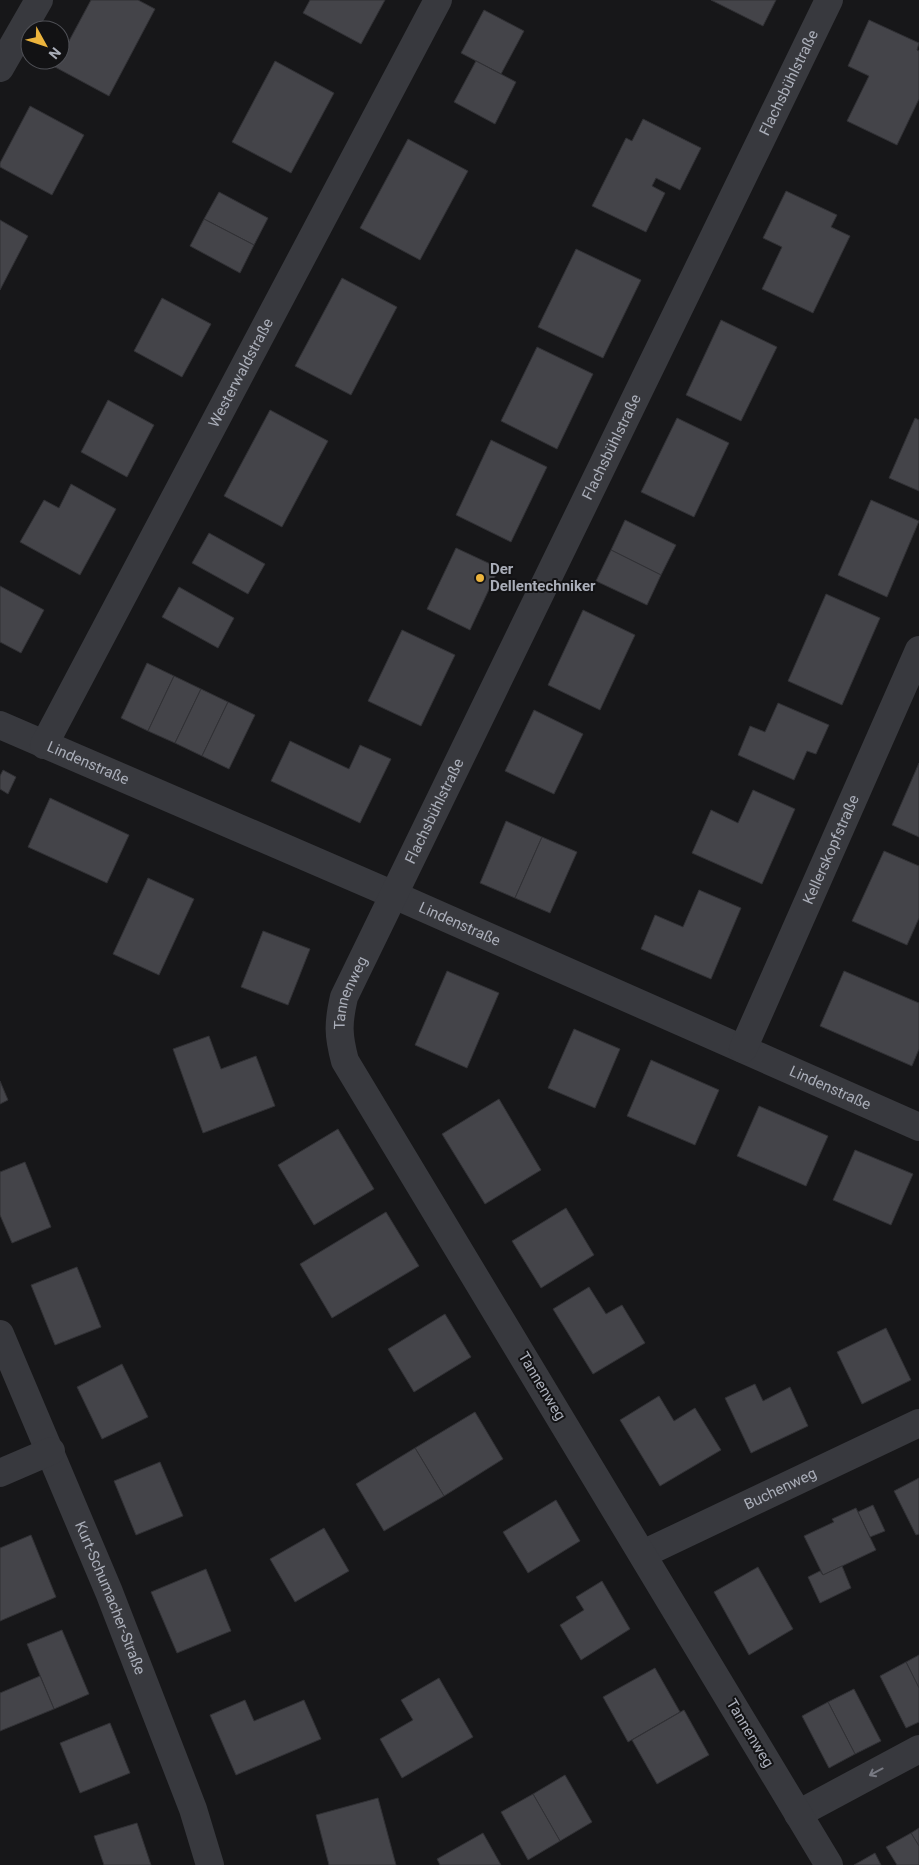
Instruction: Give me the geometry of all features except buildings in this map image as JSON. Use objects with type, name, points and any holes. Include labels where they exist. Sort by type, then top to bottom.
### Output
[{"type":"street","points":[[0,68],[39,0]]},
{"type":"street","name":"Westerwaldstraße","points":[[44,745],[438,0]]},
{"type":"street","name":"Flachsbühlstraße","points":[[394,895],[829,0]]},
{"type":"street","name":"Kellerskopfstraße","points":[[743,1049],[919,650]]},
{"type":"street","name":"Lindenstraße","points":[[0,725],[394,895],[919,1127]]},
{"type":"street","name":"Tannenweg","points":[[394,895],[344,997],[338,1020],[339,1037],[345,1061],[643,1554],[828,1865]]},
{"type":"street","name":"Kurt-Schumacher-Straße","points":[[0,1334],[51,1452],[193,1809],[210,1865]]},
{"type":"street","name":"Buchenweg","points":[[643,1554],[919,1423]]},
{"type":"street","points":[[0,1473],[51,1452]]},
{"type":"street","points":[[798,1814],[919,1749]]},
{"type":"place","name":"Der Dellentechniker","points":[[480,578]]}]
